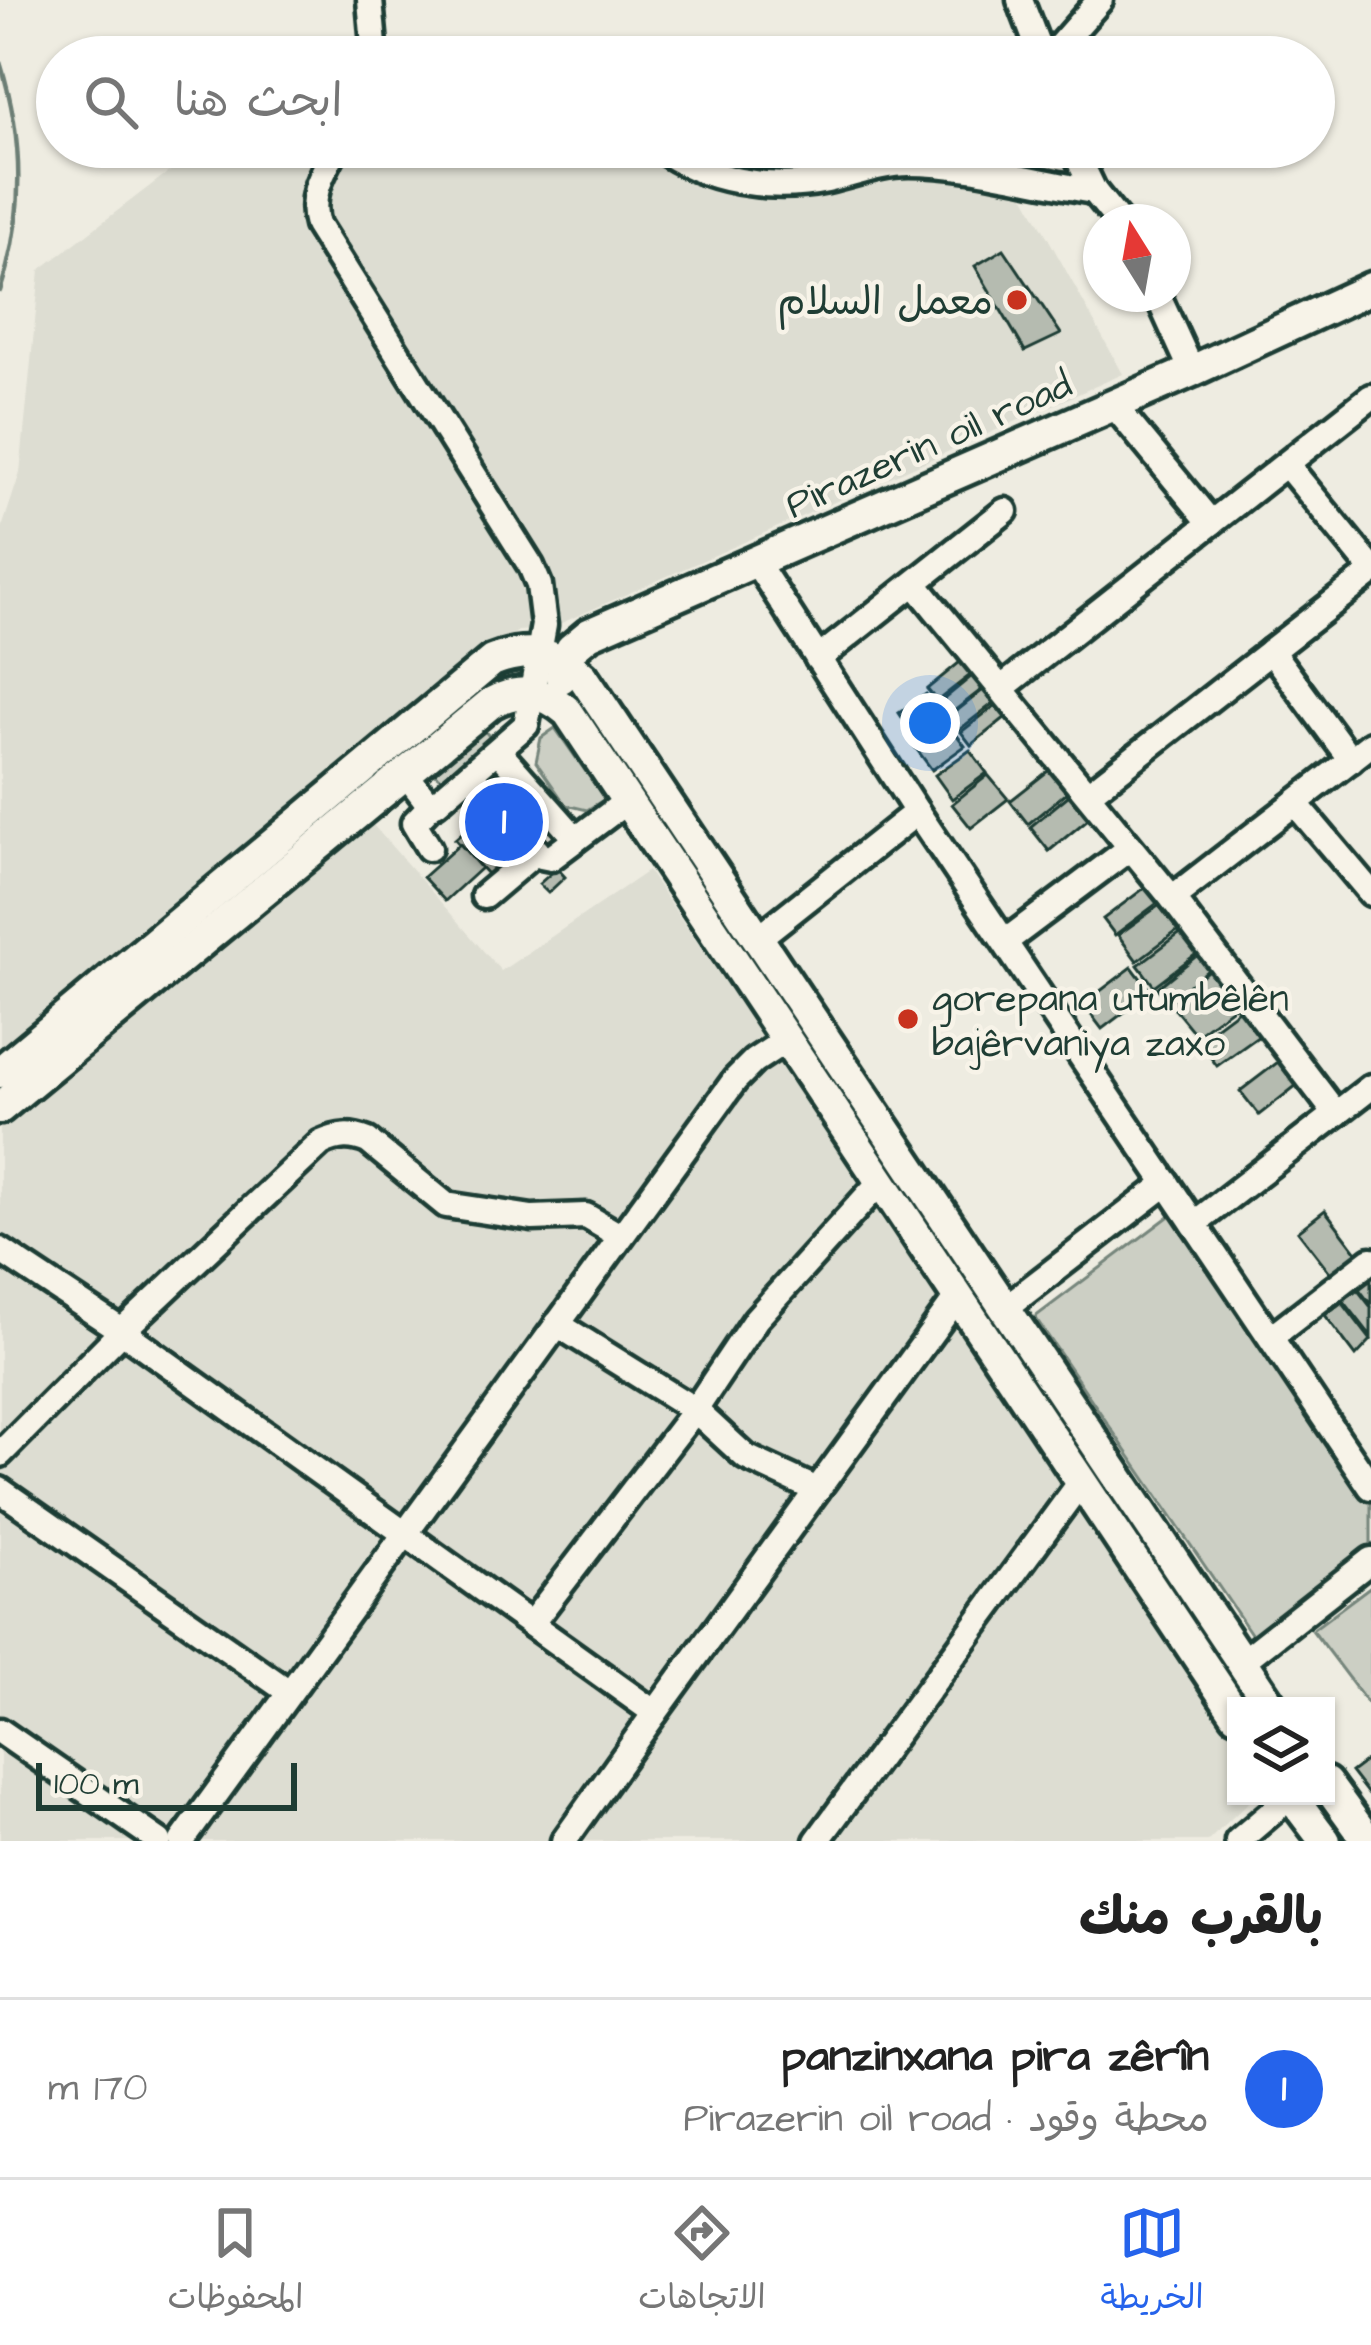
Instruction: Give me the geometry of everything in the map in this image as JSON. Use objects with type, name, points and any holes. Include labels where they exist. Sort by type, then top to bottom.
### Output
[{"type":"main road","name":"Pirazerin oil road","points":[[552,657],[589,634],[1366,294]]},
{"type":"main road","points":[[0,1072],[479,671],[507,655],[552,657],[583,677],[1265,1697]]},
{"type":"main road","points":[[543,697],[552,657]]},
{"type":"main road","points":[[0,1108],[491,703],[517,693],[543,697],[568,712],[1227,1701]]},
{"type":"main road","points":[[1335,1795],[1368,1841]]},
{"type":"main road","points":[[1298,1805],[1324,1841]]},
{"type":"street","points":[[370,0],[373,36]]},
{"type":"street","points":[[1020,0],[1036,36]]},
{"type":"street","points":[[1066,36],[1100,0]]},
{"type":"street","points":[[326,168],[313,200],[317,225],[531,566],[552,657]]},
{"type":"street","points":[[693,168],[764,184],[822,181],[870,168]]},
{"type":"street","points":[[944,168],[1094,191]]},
{"type":"street","points":[[1083,168],[1104,204]]},
{"type":"street","points":[[1165,312],[1192,371]]},
{"type":"street","points":[[1003,688],[1371,397]]},
{"type":"street","points":[[1113,404],[1210,524]]},
{"type":"street","points":[[1088,794],[1371,570],[1287,464]]},
{"type":"street","points":[[818,659],[1005,511]]},
{"type":"street","points":[[756,562],[917,812],[1194,1224],[1271,1337],[1361,1450],[1371,1487]]},
{"type":"street","points":[[915,584],[1172,898],[1336,1114]]},
{"type":"street","points":[[1172,898],[1361,752],[1271,651]]},
{"type":"street","points":[[429,848],[414,823],[526,725],[543,697]]},
{"type":"street","points":[[498,751],[576,839]]},
{"type":"street","points":[[406,774],[433,803]]},
{"type":"street","points":[[470,775],[496,803]]},
{"type":"street","points":[[484,896],[531,845],[548,858],[627,801]]},
{"type":"street","points":[[1295,803],[1371,893]]},
{"type":"street","points":[[757,939],[917,812]]},
{"type":"street","points":[[1006,941],[1130,848]]},
{"type":"street","points":[[182,1841],[735,1080],[754,1060],[786,1040]]},
{"type":"street","points":[[1194,1224],[1371,1087]]},
{"type":"street","points":[[0,1454],[122,1331],[321,1143],[336,1136],[353,1135],[368,1141],[446,1205],[532,1218],[586,1216],[620,1236]]},
{"type":"street","points":[[531,1624],[695,1410],[756,1319],[880,1182]]},
{"type":"street","points":[[1004,1309],[1167,1184]]},
{"type":"street","points":[[2,1254],[122,1331],[656,1712]]},
{"type":"street","points":[[1271,1337],[1371,1260]]},
{"type":"street","points":[[563,1841],[956,1299]]},
{"type":"street","points":[[557,1324],[695,1410],[746,1457],[817,1490]]},
{"type":"street","points":[[817,1841],[1080,1483]]},
{"type":"street","points":[[0,1490],[289,1692]]},
{"type":"street","points":[[1240,1663],[1371,1560]]},
{"type":"street","points":[[0,1731],[159,1841]]},
{"type":"street","points":[[1238,1841],[1281,1805]]},
{"type":"shaded area","points":[[176,168],[992,168],[1011,171],[1083,302],[1083,312],[1089,312],[1123,374],[548,629],[518,631],[456,676],[0,1062],[0,534],[20,473],[40,270]]},
{"type":"shaded area","points":[[555,728],[605,799],[587,810],[566,805],[536,762],[541,738]]},
{"type":"shaded area","points":[[484,730],[493,741],[444,781],[433,772]]},
{"type":"shaded area","points":[[373,825],[501,971],[648,871],[1023,1414],[1227,1722],[1227,1805],[1246,1805],[1208,1841],[0,1841],[0,1121]]},
{"type":"shaded area","points":[[1180,1208],[1371,1486],[1371,1553],[1254,1638],[1035,1317]]},
{"type":"shaded area","points":[[1371,1586],[1371,1708],[1312,1630]]},
{"type":"building","name":"معمل السلام","points":[[1004,249],[1061,334],[1025,351],[975,266]]},
{"type":"building","points":[[966,657],[977,670],[937,701],[927,689]]},
{"type":"building","points":[[978,671],[989,684],[949,715],[939,703]]},
{"type":"building","points":[[988,686],[999,699],[959,730],[949,717]]},
{"type":"building","points":[[926,694],[945,721],[917,740],[899,713]]},
{"type":"building","points":[[1001,701],[1011,713],[971,745],[961,732]]},
{"type":"building","points":[[948,723],[965,746],[932,770],[915,747]]},
{"type":"building","points":[[970,750],[987,773],[952,799],[935,775]]},
{"type":"building","points":[[1053,767],[1071,789],[1028,824],[1010,801]]},
{"type":"building","points":[[988,775],[1008,799],[971,828],[952,804]]},
{"type":"building","points":[[516,786],[547,821],[487,874],[455,839]]},
{"type":"building","points":[[1074,791],[1093,815],[1049,851],[1030,827]]},
{"type":"building","points":[[460,844],[481,868],[445,901],[423,877]]},
{"type":"building","points":[[557,868],[565,877],[548,893],[539,884]]},
{"type":"building","points":[[1151,883],[1163,899],[1115,935],[1103,919]]},
{"type":"building","points":[[1161,904],[1180,929],[1137,961],[1118,935]]},
{"type":"building","points":[[1183,931],[1199,952],[1154,986],[1138,965]]},
{"type":"building","points":[[1200,953],[1212,967],[1169,1002],[1157,988]]},
{"type":"building","points":[[1132,967],[1151,992],[1102,1029],[1083,1004]]},
{"type":"building","points":[[1212,967],[1239,1003],[1196,1035],[1169,1002]]},
{"type":"building","points":[[1242,1007],[1262,1034],[1217,1066],[1198,1040]]},
{"type":"building","points":[[1278,1062],[1297,1085],[1259,1115],[1240,1091]]},
{"type":"building","points":[[1325,1210],[1359,1255],[1332,1275],[1298,1231]]},
{"type":"building","points":[[1371,1280],[1371,1305],[1359,1289]]},
{"type":"building","points":[[1357,1289],[1371,1307],[1371,1336],[1343,1300]]},
{"type":"building","points":[[1342,1302],[1371,1340],[1356,1356],[1325,1315]]},
{"type":"building","points":[[1371,1757],[1371,1792],[1368,1794],[1351,1772]]},
{"type":"waterway","points":[[0,62],[14,120],[18,177],[14,234],[0,291]]},
{"type":"tunnel","points":[[496,803],[526,839]]},
{"type":"place","name":"معمل السلام","points":[[1017,300]]},
{"type":"place","name":"panzinxana pira zêrîn","points":[[504,822]]},
{"type":"place","name":"gorepana utumbêlên bajêrvaniya zaxo","points":[[908,1019]]}]
